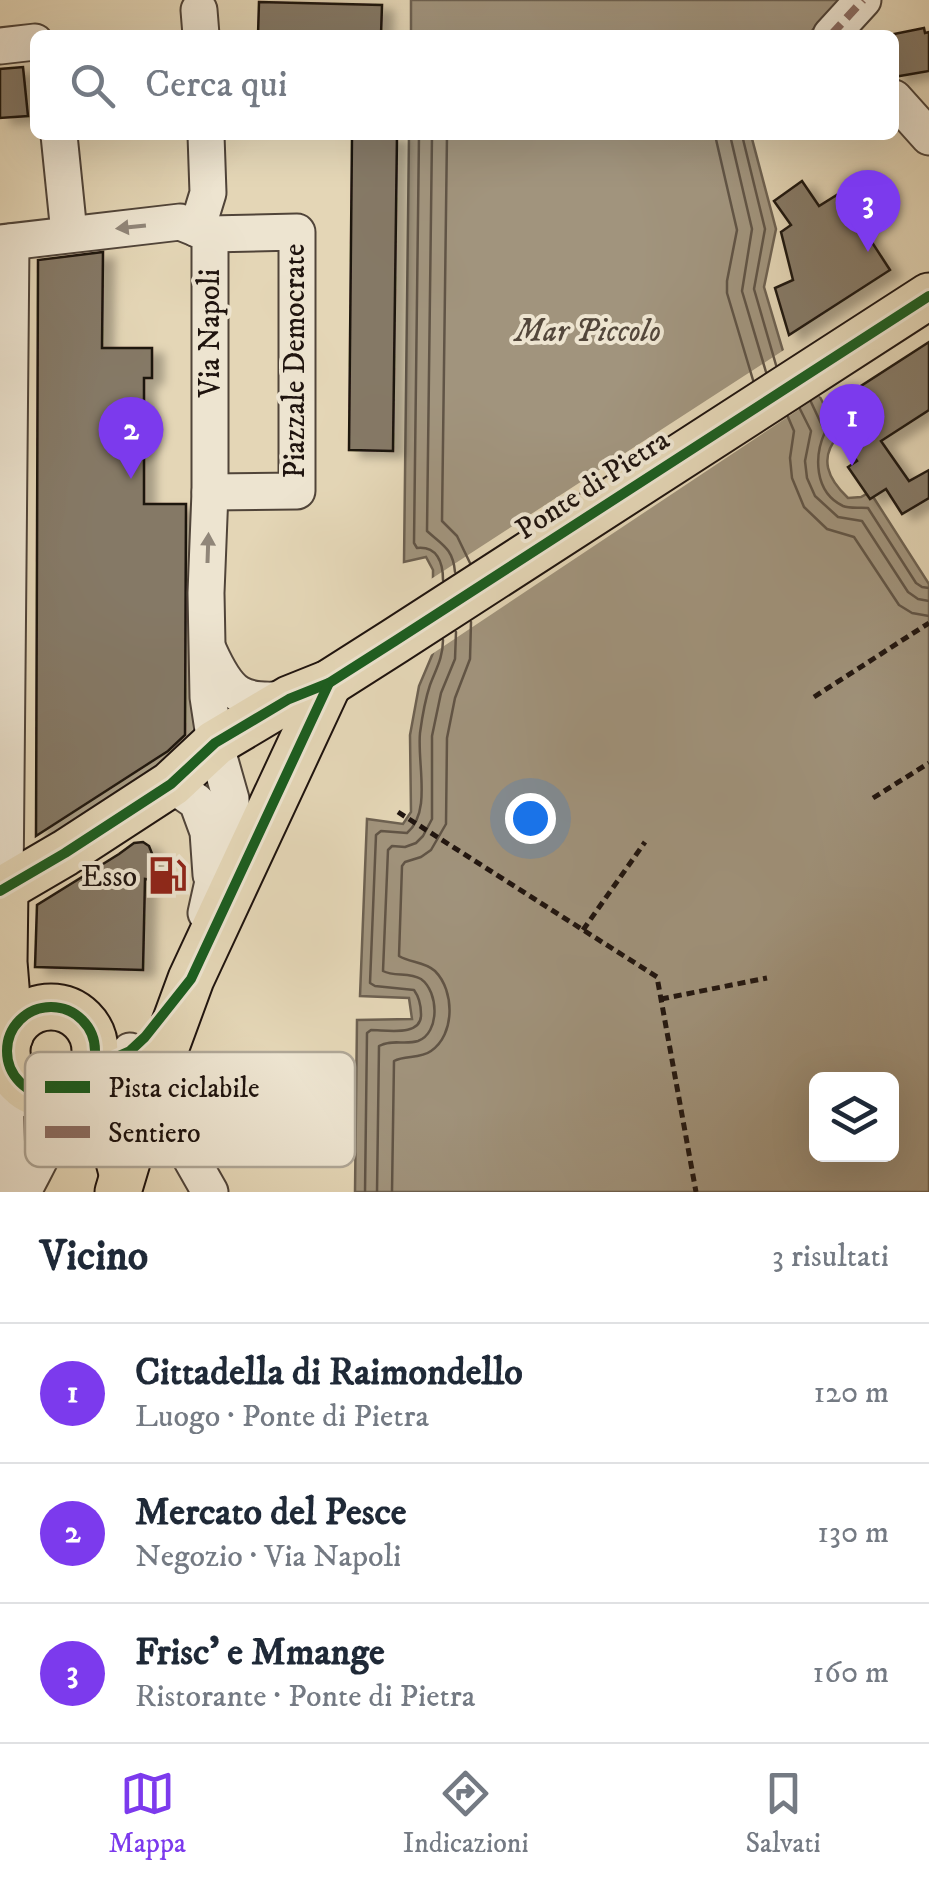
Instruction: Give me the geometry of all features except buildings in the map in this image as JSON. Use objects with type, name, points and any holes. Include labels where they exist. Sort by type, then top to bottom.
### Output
[{"type":"main road","name":"Ponte di Pietra","points":[[309,691],[395,641],[929,296]]},
{"type":"main road","points":[[25,1086],[6,1070],[2,890],[171,784],[215,743],[309,691]]},
{"type":"main road","points":[[137,1052],[191,979],[309,691]]},
{"type":"main road","points":[[134,1052],[191,979]]},
{"type":"main road","points":[[6,1070],[16,1024],[39,1008],[67,1010],[79,1017],[94,1040],[94,1052]]},
{"type":"street","points":[[0,46],[30,43]]},
{"type":"street","points":[[899,103],[929,136]]},
{"type":"street","points":[[60,140],[69,234]]},
{"type":"street","points":[[204,231],[208,193],[206,140]]},
{"type":"street","name":"Via Napoli","points":[[6,242],[180,222],[204,231],[210,492],[206,593],[208,697],[215,743],[232,799],[232,828],[212,886]]},
{"type":"street","name":"Piazzale Democrate","points":[[204,231],[297,232],[298,491],[210,492]]},
{"type":"street","points":[[2,890],[6,242]]},
{"type":"street","points":[[207,645],[220,676],[240,696],[262,702],[309,691]]},
{"type":"street","points":[[171,784],[197,802],[208,832],[212,886],[176,1052]]},
{"type":"street","points":[[6,1070],[8,1192]]},
{"type":"street","points":[[23,1192],[45,1167]]},
{"type":"street","points":[[196,1167],[210,1192]]},
{"type":"path","points":[[814,697],[929,623]]},
{"type":"path","points":[[872,798],[929,763]]},
{"type":"path","points":[[398,812],[657,977],[696,1192]]},
{"type":"path","points":[[583,930],[645,842]]},
{"type":"path","points":[[662,999],[767,978]]},
{"type":"water","points":[[411,0],[840,0],[813,30],[411,30]]},
{"type":"water","name":"Mar Piccolo","points":[[409,140],[752,140],[776,229],[764,287],[786,361],[819,395],[839,435],[827,460],[831,476],[848,498],[870,492],[929,584],[929,1192],[355,1192],[357,1020],[412,1019],[409,998],[360,996],[367,819],[403,824],[411,812],[410,735],[419,686],[433,653],[433,570],[426,557],[404,562]]},
{"type":"pier","points":[[787,348],[790,359],[826,399],[819,396],[426,658],[428,581]]},
{"type":"marked path","points":[[836,30],[863,0]]},
{"type":"cycle path","points":[[0,891],[171,784],[215,743],[289,699],[329,683],[929,296]]},
{"type":"cycle path","points":[[128,1052],[145,1037],[191,979],[329,683]]},
{"type":"cycle path","points":[[25,1086],[11,1068],[8,1042],[20,1020],[34,1011],[51,1007],[75,1015],[91,1034],[95,1051]]},
{"type":"place","name":"Frisc' e Mmange","points":[[868,252]]},
{"type":"place","name":"Cittadella di Raimondello","points":[[852,466]]},
{"type":"place","name":"Mercato del Pesce","points":[[131,479]]},
{"type":"place","name":"Esso","points":[[167,876]]}]
